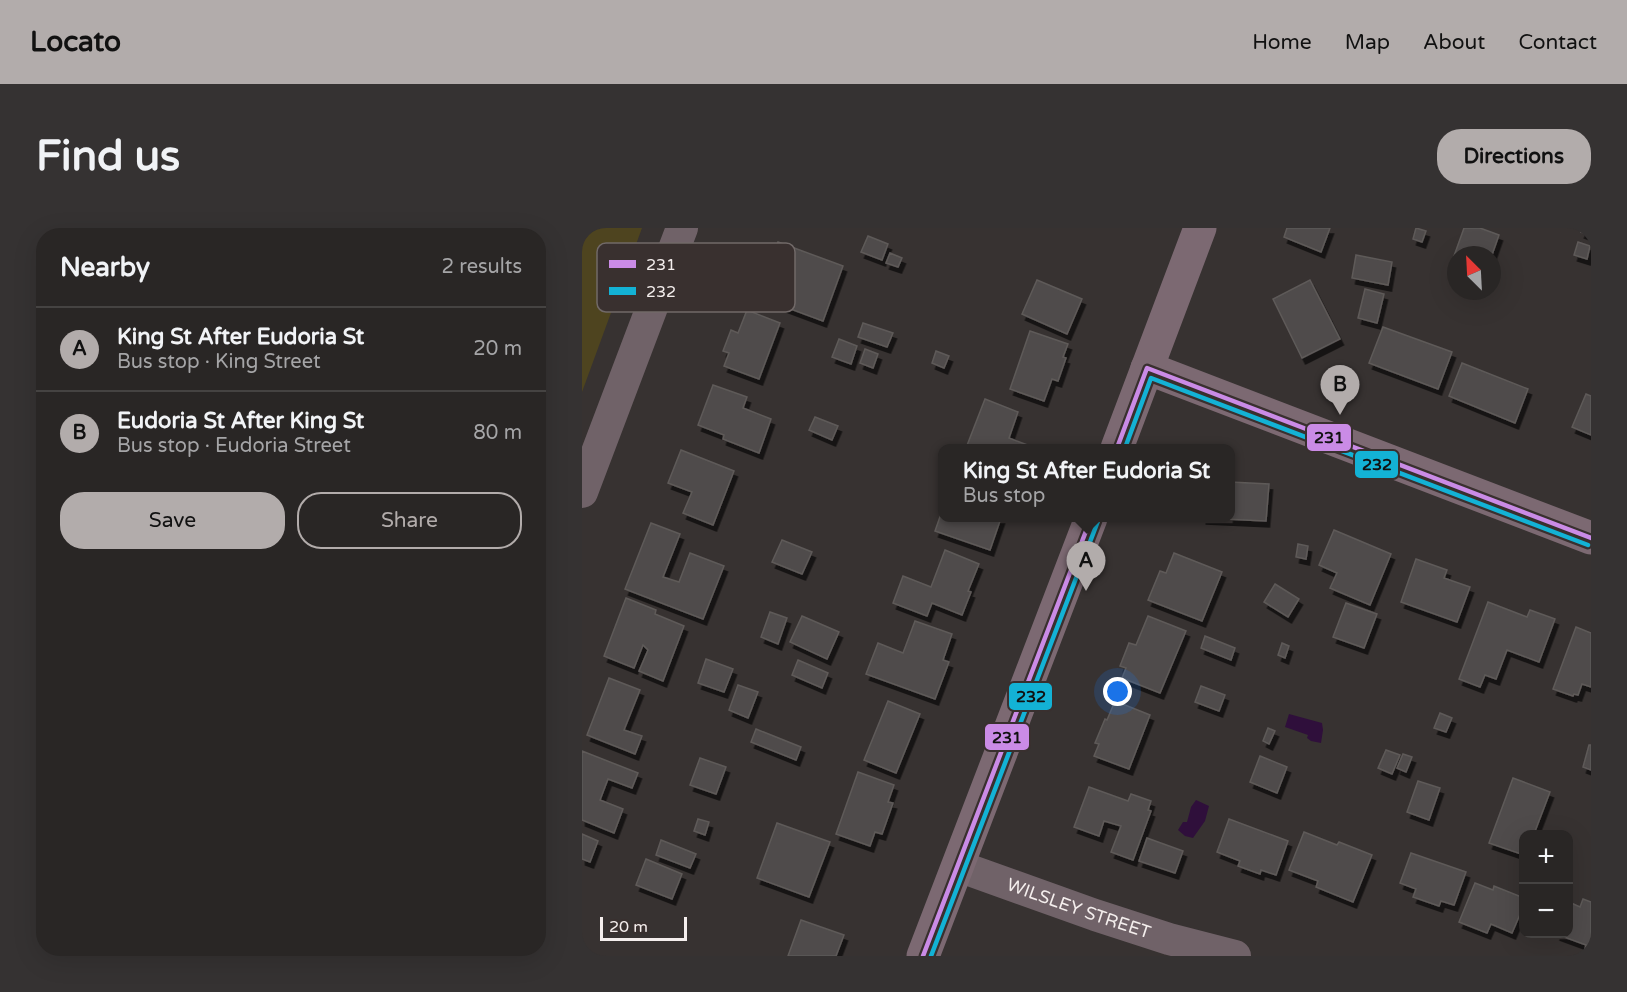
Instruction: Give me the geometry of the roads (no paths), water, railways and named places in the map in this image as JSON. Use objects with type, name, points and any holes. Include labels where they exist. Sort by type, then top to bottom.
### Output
[{"type":"main road","points":[[1118,444],[1200,228]]},
{"type":"main road","points":[[1147,368],[1591,538]]},
{"type":"main road","points":[[923,956],[1088,522]]},
{"type":"street","points":[[676,243],[682,228]]},
{"type":"street","points":[[582,492],[650,312]]},
{"type":"street","name":"WILSLEY STREET","points":[[958,866],[1095,915],[1169,939],[1234,956]]},
{"type":"place","name":"Eudoria St After King St","points":[[1340,415]]},
{"type":"place","name":"King St After Eudoria St","points":[[1086,591]]}]
